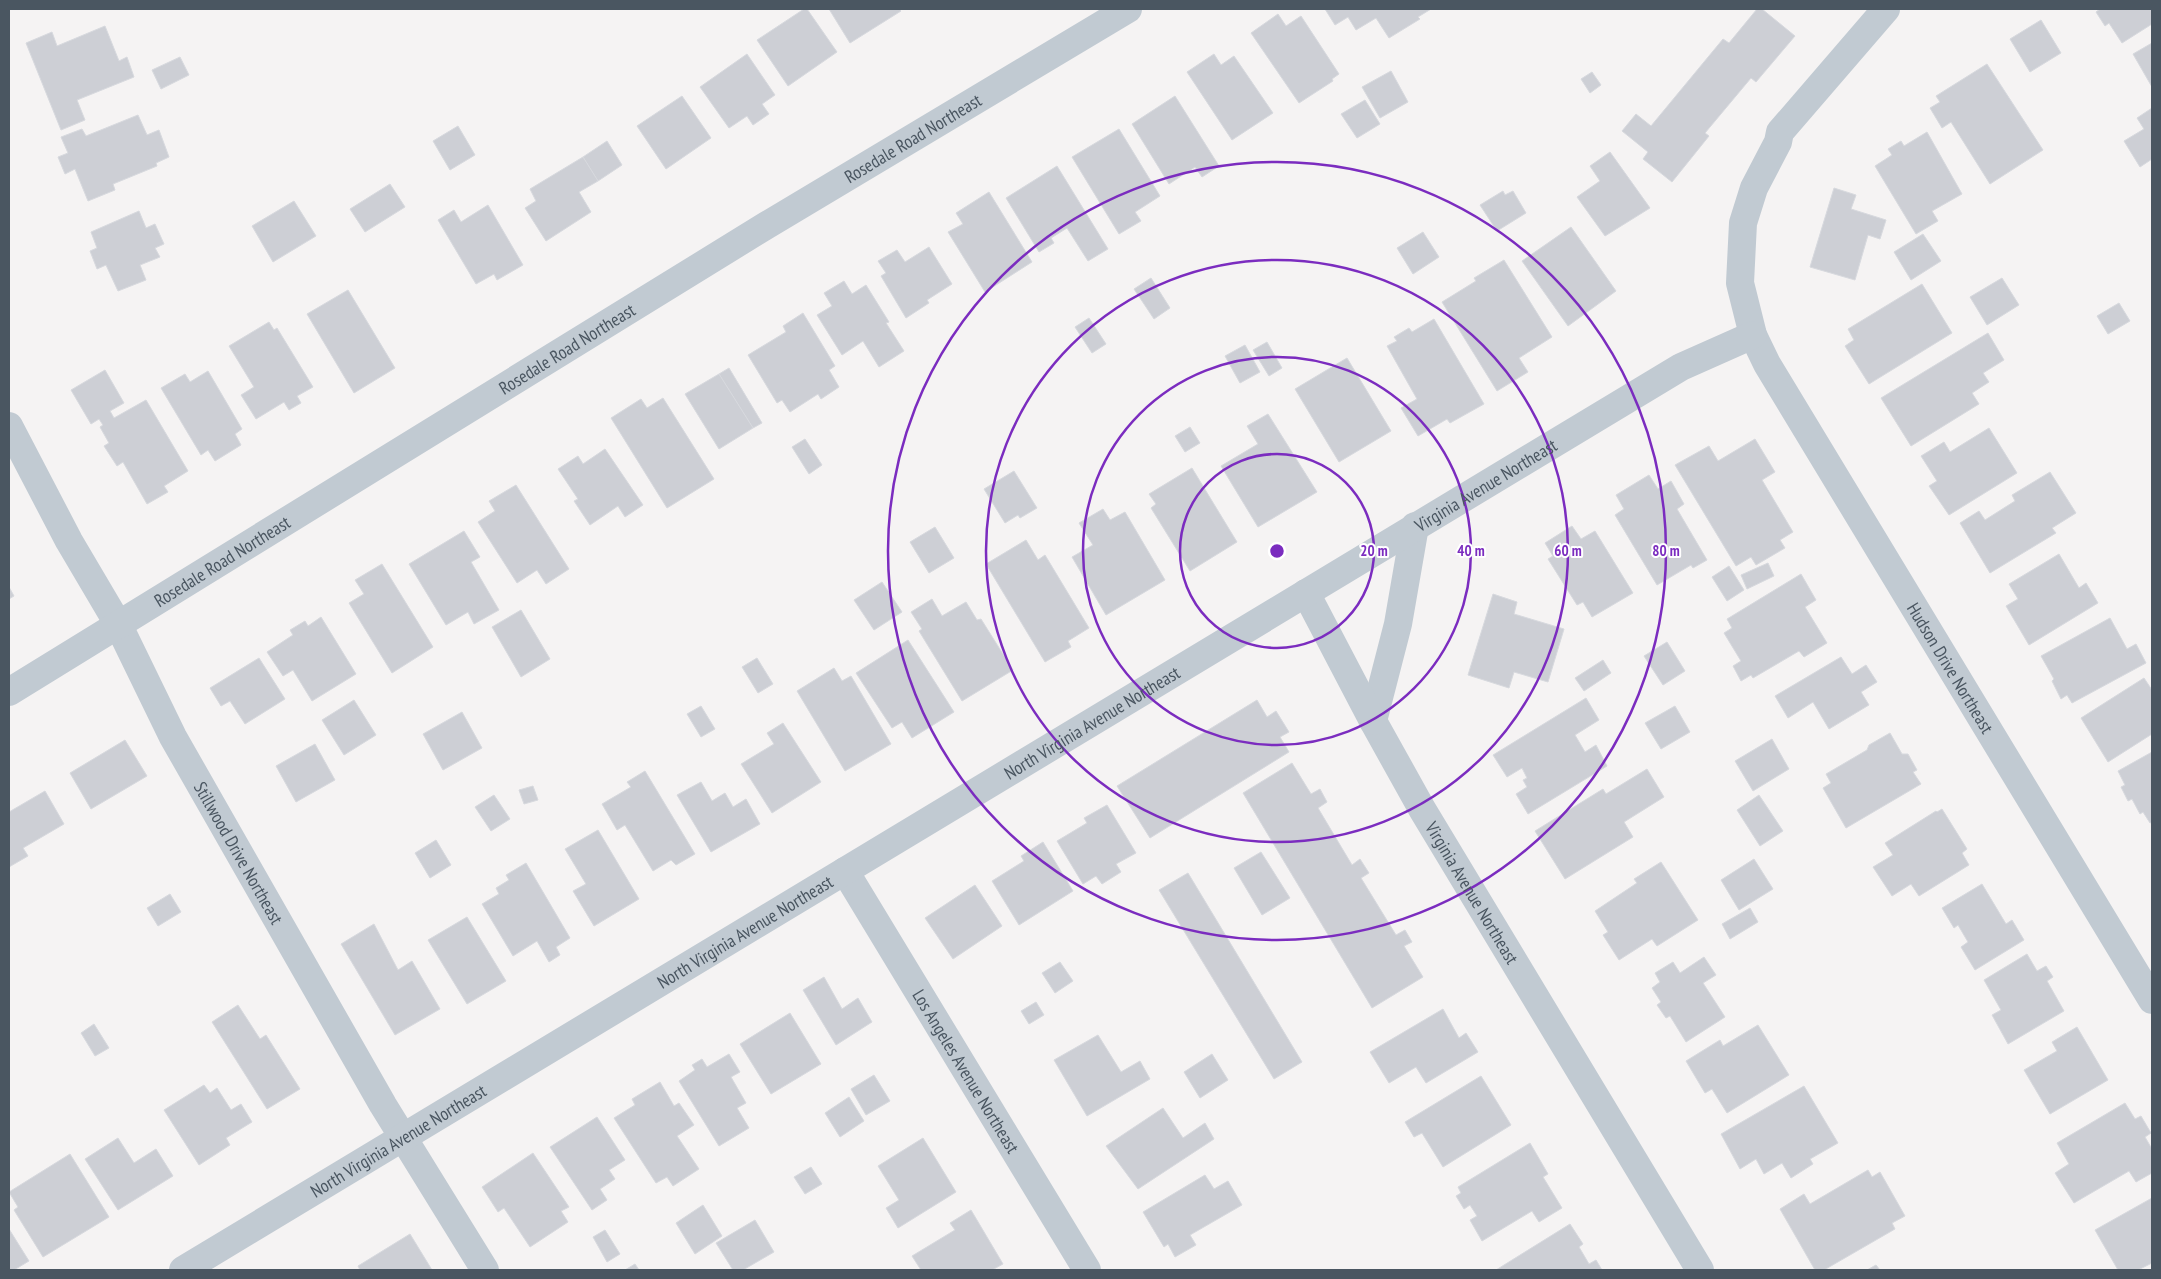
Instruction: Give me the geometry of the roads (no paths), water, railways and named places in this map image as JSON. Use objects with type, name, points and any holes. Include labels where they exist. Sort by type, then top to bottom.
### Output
[{"type":"street","name":"Rosedale Road Northeast","points":[[9,692],[759,230],[1128,9]]},
{"type":"street","points":[[1753,335],[1740,283],[1743,223],[1754,188],[1778,142],[1780,132],[1886,9]]},
{"type":"street","name":"Virginia Avenue Northeast","points":[[1700,1270],[1422,809],[1373,721],[1398,624],[1415,526],[1681,367],[1753,335]]},
{"type":"street","name":"Hudson Drive Northeast","points":[[1753,335],[1767,364],[2152,1000]]},
{"type":"street","name":"Stillwood Drive Northeast","points":[[9,426],[69,541],[118,624],[172,737],[403,1138],[485,1270]]},
{"type":"street","name":"North Virginia Avenue Northeast","points":[[184,1270],[1415,526]]},
{"type":"street","points":[[1306,593],[1373,721]]},
{"type":"street","name":"Los Angeles Avenue Northeast","points":[[845,871],[1087,1270]]}]
